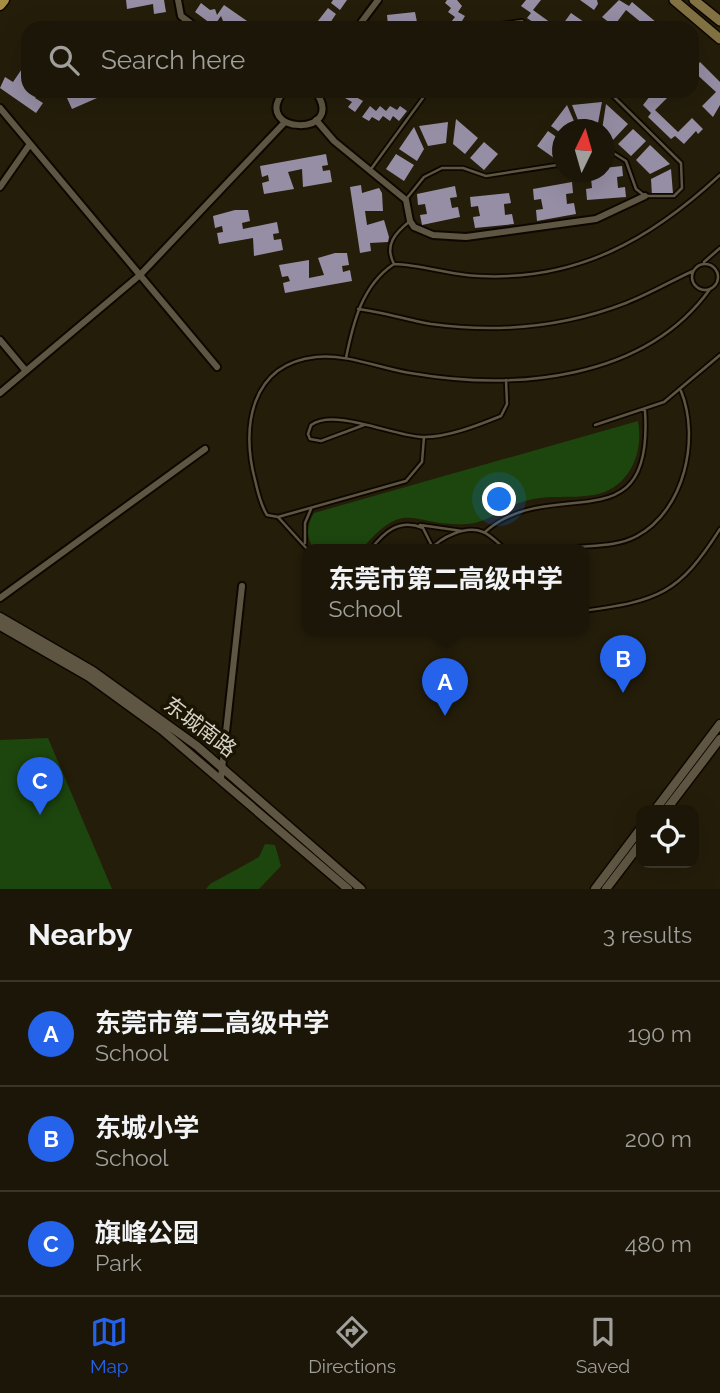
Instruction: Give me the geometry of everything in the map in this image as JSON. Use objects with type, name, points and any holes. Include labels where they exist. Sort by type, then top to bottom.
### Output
[{"type":"main road","points":[[0,5],[4,0]]},
{"type":"main road","points":[[674,0],[699,21]]},
{"type":"main road","points":[[694,0],[720,21]]},
{"type":"main road","points":[[699,21],[720,39]]},
{"type":"street","points":[[178,0],[181,16],[188,21]]},
{"type":"street","points":[[362,21],[378,0]]},
{"type":"street","points":[[280,98],[278,107],[285,122],[298,127],[316,120],[321,109],[318,98]]},
{"type":"street","points":[[0,108],[217,367]]},
{"type":"street","points":[[316,120],[334,141],[406,200],[410,221],[414,227],[433,235],[466,237],[606,217],[645,196]]},
{"type":"street","points":[[0,393],[140,275],[285,122]]},
{"type":"street","points":[[0,187],[30,144]]},
{"type":"street","points":[[0,340],[26,370]]},
{"type":"street","points":[[0,598],[205,449]]},
{"type":"street","points":[[221,778],[242,586]]},
{"type":"street","name":"东城南路","points":[[0,617],[93,671],[223,767],[361,889]]},
{"type":"street","name":"东城南路","points":[[0,626],[89,677],[221,778],[348,889]]},
{"type":"street","points":[[658,805],[720,724]]},
{"type":"street","points":[[670,805],[720,739]]},
{"type":"street","points":[[595,889],[636,835]]},
{"type":"street","points":[[606,889],[636,850]]},
{"type":"lane","points":[[371,169],[423,98]]},
{"type":"lane","points":[[615,98],[681,163],[683,183],[679,193],[664,198],[645,196],[636,188],[626,161],[615,154]]},
{"type":"lane","points":[[406,200],[424,177],[442,168],[463,168],[486,176],[552,165]]},
{"type":"lane","points":[[394,264],[478,276],[512,277],[564,268],[616,250],[662,225],[720,175]]},
{"type":"lane","points":[[394,264],[389,254],[390,244],[397,231],[410,221]]},
{"type":"lane","points":[[358,309],[456,326],[514,328],[575,320],[628,302],[693,271],[720,248]]},
{"type":"lane","points":[[346,358],[358,309],[370,289],[394,264]]},
{"type":"lane","points":[[424,437],[422,462],[406,481],[278,517],[267,515],[262,508],[251,466],[248,423],[252,405],[273,376],[288,366],[316,357],[346,358],[431,376],[506,380],[585,369],[638,353],[684,321],[719,279],[715,268],[703,264]]},
{"type":"lane","points":[[693,271],[695,286],[710,289]]},
{"type":"lane","points":[[595,425],[645,411],[681,391],[720,355]]},
{"type":"lane","points":[[364,425],[321,441],[310,439],[308,435],[311,425],[325,418],[364,425],[424,437],[501,416],[507,404],[506,380]]},
{"type":"lane","points":[[589,545],[637,536],[657,518],[677,489],[690,449],[690,417],[681,391]]},
{"type":"lane","points":[[485,532],[503,518],[525,509],[615,497],[631,481],[643,457],[645,411]]},
{"type":"lane","points":[[306,544],[304,531],[311,508]]},
{"type":"lane","points":[[278,517],[302,544]]},
{"type":"lane","points":[[377,544],[396,526],[415,525],[485,532],[499,544]]},
{"type":"lane","points":[[415,525],[428,533],[430,544]]},
{"type":"lane","points":[[589,610],[640,602],[664,593],[692,569],[720,529]]},
{"type":"lane","points":[[436,544],[465,531]]},
{"type":"green space","points":[[638,421],[639,446],[631,468],[616,485],[594,495],[533,499],[489,518],[466,524],[400,519],[389,524],[367,544],[311,544],[308,527],[314,513]]},
{"type":"green space","points":[[48,738],[112,889],[0,889],[0,740]]},
{"type":"green space","points":[[265,844],[275,845],[281,866],[259,889],[206,889],[210,884],[259,857]]},
{"type":"building","points":[[126,0],[164,0],[166,12],[154,14],[153,4],[127,9]]},
{"type":"building","points":[[333,0],[347,0],[340,10],[331,3]]},
{"type":"building","points":[[447,0],[457,0],[462,6],[458,12],[465,16],[462,21],[452,21],[455,17],[448,12],[451,8],[445,3]]},
{"type":"building","points":[[526,0],[541,0],[533,10],[548,21],[532,21],[527,18],[531,13],[521,6]]},
{"type":"building","points":[[580,0],[597,0],[598,4],[594,10]]},
{"type":"building","points":[[619,0],[629,6],[632,2],[655,21],[639,21],[626,10],[618,21],[607,21],[602,17]]},
{"type":"building","points":[[201,3],[210,10],[215,9],[217,15],[224,5],[247,21],[223,21],[221,16],[218,21],[207,21],[195,12]]},
{"type":"building","points":[[328,8],[336,14],[331,21],[318,21]]},
{"type":"building","points":[[415,12],[417,21],[388,21],[387,15]]},
{"type":"building","points":[[571,13],[583,21],[565,21]]},
{"type":"building","points":[[700,62],[720,82],[720,105],[713,117],[702,106],[716,92],[699,76]]},
{"type":"building","points":[[21,70],[21,98],[35,98],[43,103],[36,113],[0,88],[5,77],[13,82]]},
{"type":"building","points":[[67,98],[97,98],[72,109]]},
{"type":"building","points":[[345,98],[363,101],[355,112],[348,107],[352,102]]},
{"type":"building","points":[[648,98],[667,98],[655,110],[678,132],[692,118],[703,129],[698,134],[696,131],[684,144],[675,136],[671,139],[648,117],[651,113],[643,105]]},
{"type":"building","points":[[602,102],[599,119],[578,119],[572,105]]},
{"type":"building","points":[[606,104],[628,124],[615,138],[615,119],[604,119]]},
{"type":"building","points":[[567,105],[573,119],[556,119]]},
{"type":"building","points":[[370,106],[376,111],[380,106],[386,111],[390,106],[397,110],[400,106],[407,111],[399,121],[393,116],[390,121],[383,116],[379,121],[372,117],[369,121],[362,117]]},
{"type":"building","points":[[456,119],[478,138],[465,154],[453,144]]},
{"type":"building","points":[[448,122],[446,143],[428,146],[419,126]]},
{"type":"building","points":[[414,127],[424,149],[417,161],[399,149]]},
{"type":"building","points":[[633,129],[646,141],[631,156],[618,144]]},
{"type":"building","points":[[548,131],[552,134],[552,157],[537,146]]},
{"type":"building","points":[[484,142],[498,154],[484,170],[470,158]]},
{"type":"building","points":[[650,145],[670,164],[650,174],[636,160]]},
{"type":"building","points":[[326,154],[328,165],[322,166],[323,171],[330,170],[332,182],[303,187],[302,169],[288,172],[294,189],[264,194],[262,183],[269,181],[268,175],[262,177],[260,166]]},
{"type":"building","points":[[396,154],[414,165],[404,181],[386,169]]},
{"type":"building","points":[[622,166],[623,176],[617,177],[618,188],[625,187],[626,197],[587,200],[586,189],[592,188],[591,182],[615,182],[615,167]]},
{"type":"building","points":[[671,169],[673,194],[652,196],[651,179]]},
{"type":"building","points":[[572,182],[573,193],[566,194],[567,204],[574,203],[576,214],[537,221],[536,210],[543,209],[541,199],[534,200],[533,189]]},
{"type":"building","points":[[361,185],[362,193],[379,188],[382,193],[383,211],[365,211],[367,225],[384,220],[389,237],[388,242],[370,243],[371,251],[360,253],[350,187]]},
{"type":"building","points":[[455,186],[457,197],[450,198],[452,208],[458,207],[460,217],[422,225],[420,215],[427,214],[425,204],[418,205],[417,194]]},
{"type":"building","points":[[509,193],[511,203],[504,204],[505,215],[512,214],[514,224],[475,228],[473,217],[480,216],[478,206],[471,207],[470,197]]},
{"type":"building","points":[[235,210],[248,210],[250,221],[242,223],[243,229],[277,222],[279,233],[273,234],[274,240],[281,239],[283,250],[254,256],[253,238],[219,244],[217,233],[223,232],[222,226],[215,228],[213,216]]},
{"type":"building","points":[[347,253],[349,265],[342,266],[343,272],[350,270],[352,281],[285,293],[283,283],[290,281],[288,276],[282,277],[279,265],[309,260],[309,278],[324,275],[318,258]]},
{"type":"place","name":"东城小学","points":[[623,693]]},
{"type":"place","name":"东莞市第二高级中学","points":[[445,716]]},
{"type":"place","name":"旗峰公园","points":[[40,815]]}]
